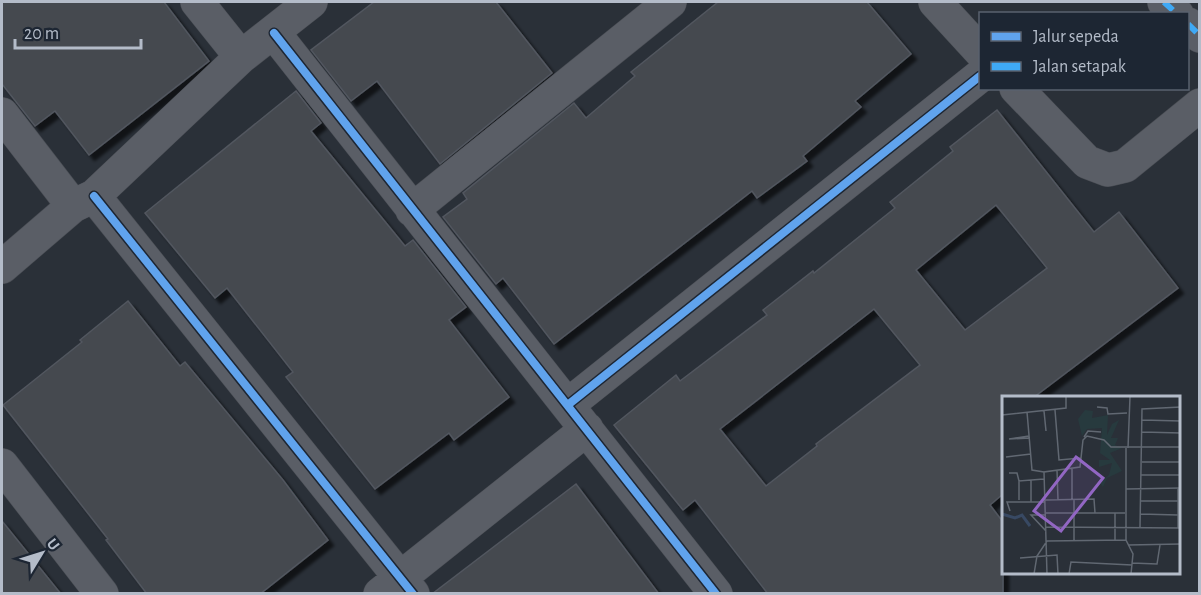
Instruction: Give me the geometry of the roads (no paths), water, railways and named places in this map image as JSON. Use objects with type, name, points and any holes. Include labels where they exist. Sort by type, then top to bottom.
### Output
[{"type":"street","points":[[197,2],[241,57]]},
{"type":"street","points":[[2,267],[84,201],[241,57],[311,2]]},
{"type":"street","points":[[412,210],[670,2]]},
{"type":"street","points":[[935,2],[979,49]]},
{"type":"street","points":[[1189,25],[1200,36]]},
{"type":"street","points":[[274,33],[716,594]]},
{"type":"street","points":[[2,114],[84,201],[398,588],[578,417],[979,78]]},
{"type":"street","points":[[1018,90],[1088,162],[1108,170],[1125,166],[1200,105]]},
{"type":"street","points":[[2,465],[102,594]]}]
